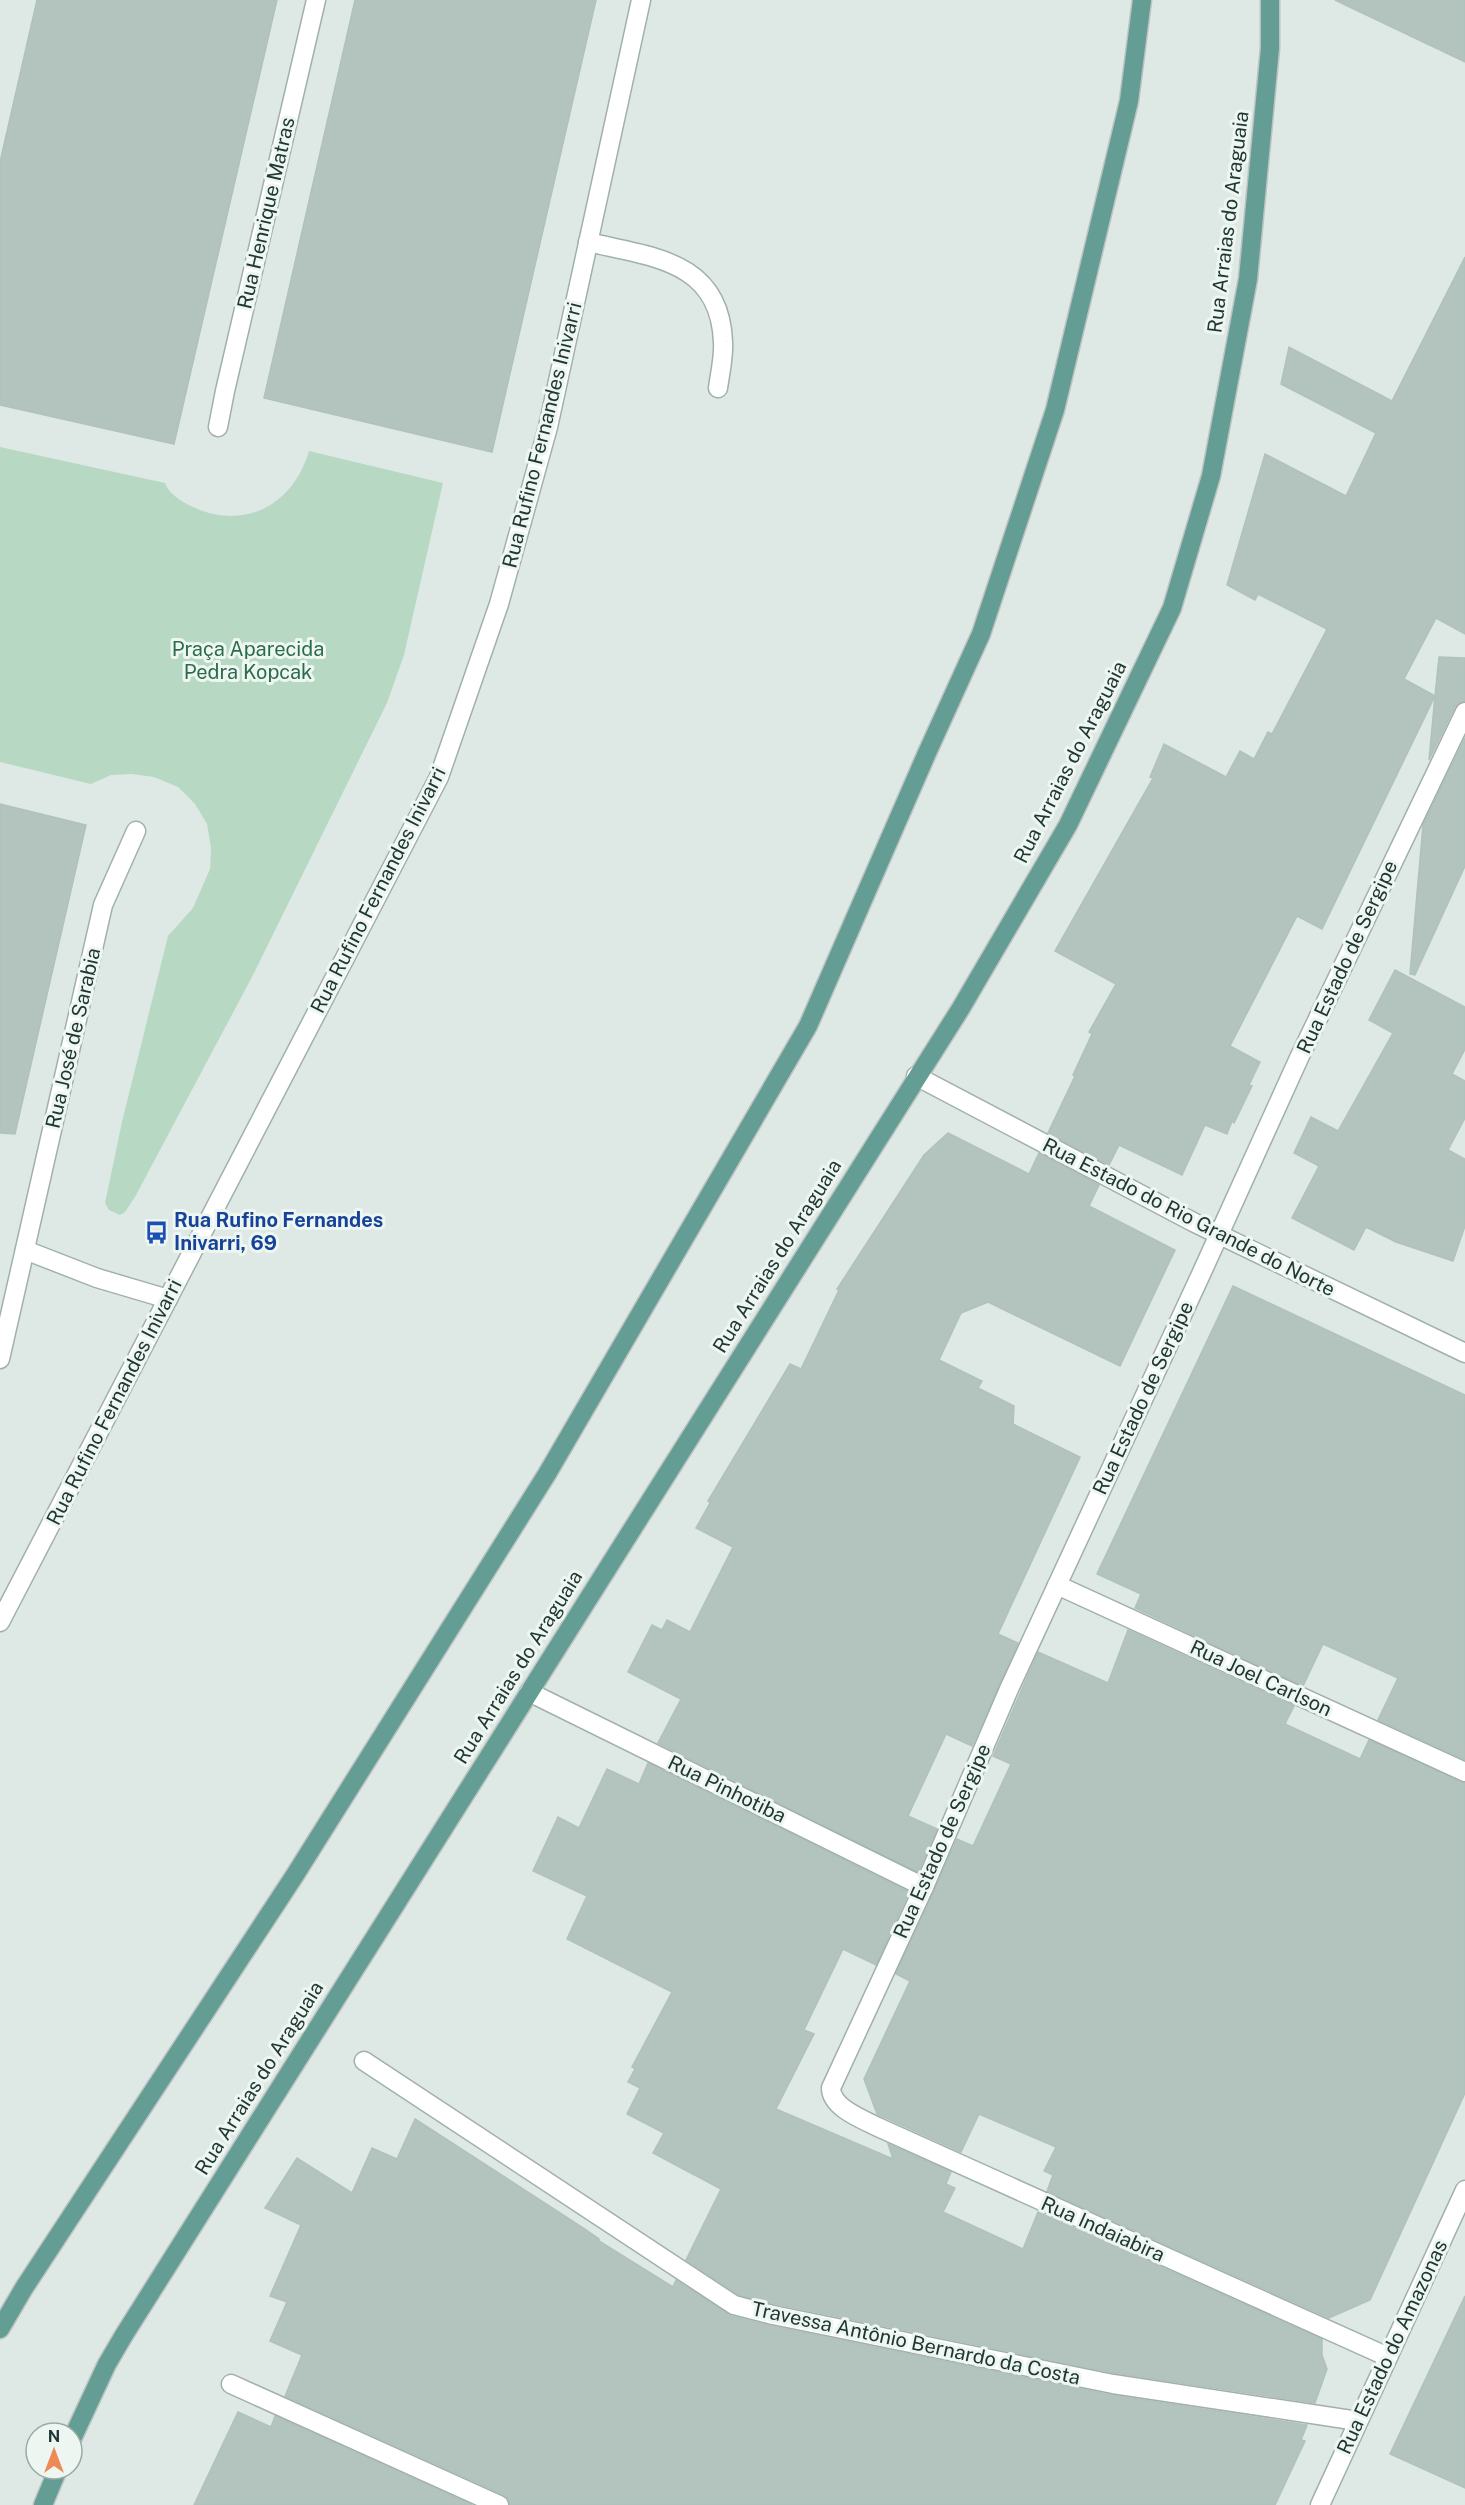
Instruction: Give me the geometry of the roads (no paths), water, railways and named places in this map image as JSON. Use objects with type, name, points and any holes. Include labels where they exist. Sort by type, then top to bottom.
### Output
[{"type":"main road","points":[[0,2329],[24,2288],[295,1875],[540,1484],[808,1026],[981,634],[1055,410],[1130,101],[1142,0]]},
{"type":"main road","name":"Rua Arraias do Araguaia","points":[[80,2421],[106,2364],[961,1008],[1068,825],[1172,608],[1211,476],[1248,279],[1270,48],[1270,0]]},
{"type":"main road","points":[[44,2505],[53,2481]]},
{"type":"street","name":"Rua Henrique Matras","points":[[218,427],[316,0]]},
{"type":"street","name":"Rua Rufino Fernandes Inivarri","points":[[0,1622],[439,777],[502,593],[548,427],[641,0]]},
{"type":"street","points":[[588,242],[671,262],[698,278],[717,305],[723,342],[718,388]]},
{"type":"street","name":"Rua Estado de Sergipe","points":[[831,2088],[924,1887],[1009,1689],[1304,1048],[1465,712]]},
{"type":"street","name":"Rua José de Sarabia","points":[[0,1359],[103,905],[136,831]]},
{"type":"street","name":"Rua Estado do Rio Grande do Norte","points":[[916,1076],[1219,1235],[1465,1353]]},
{"type":"street","points":[[25,1250],[97,1278],[168,1299]]},
{"type":"street","name":"Rua Joel Carlson","points":[[1057,1585],[1465,1772]]},
{"type":"street","name":"Rua Pinhotiba","points":[[529,1692],[924,1887]]},
{"type":"street","name":"Travessa Antônio Bernardo da Costa","points":[[364,2061],[734,2305],[773,2315],[1084,2378],[1358,2421]]},
{"type":"street","name":"Rua Indaiabira","points":[[831,2088],[831,2096],[835,2101],[853,2114],[880,2128],[1388,2357]]},
{"type":"street","name":"Rua Estado do Amazonas","points":[[1320,2505],[1465,2190]]},
{"type":"street","points":[[231,2384],[499,2505]]},
{"type":"place","name":"Rua Rufino Fernandes Inivarri, 69","points":[[156,1232]]},
{"type":"park label","name":"Praça Aparecida Pedra Kopcak","points":[[248,660]]}]
